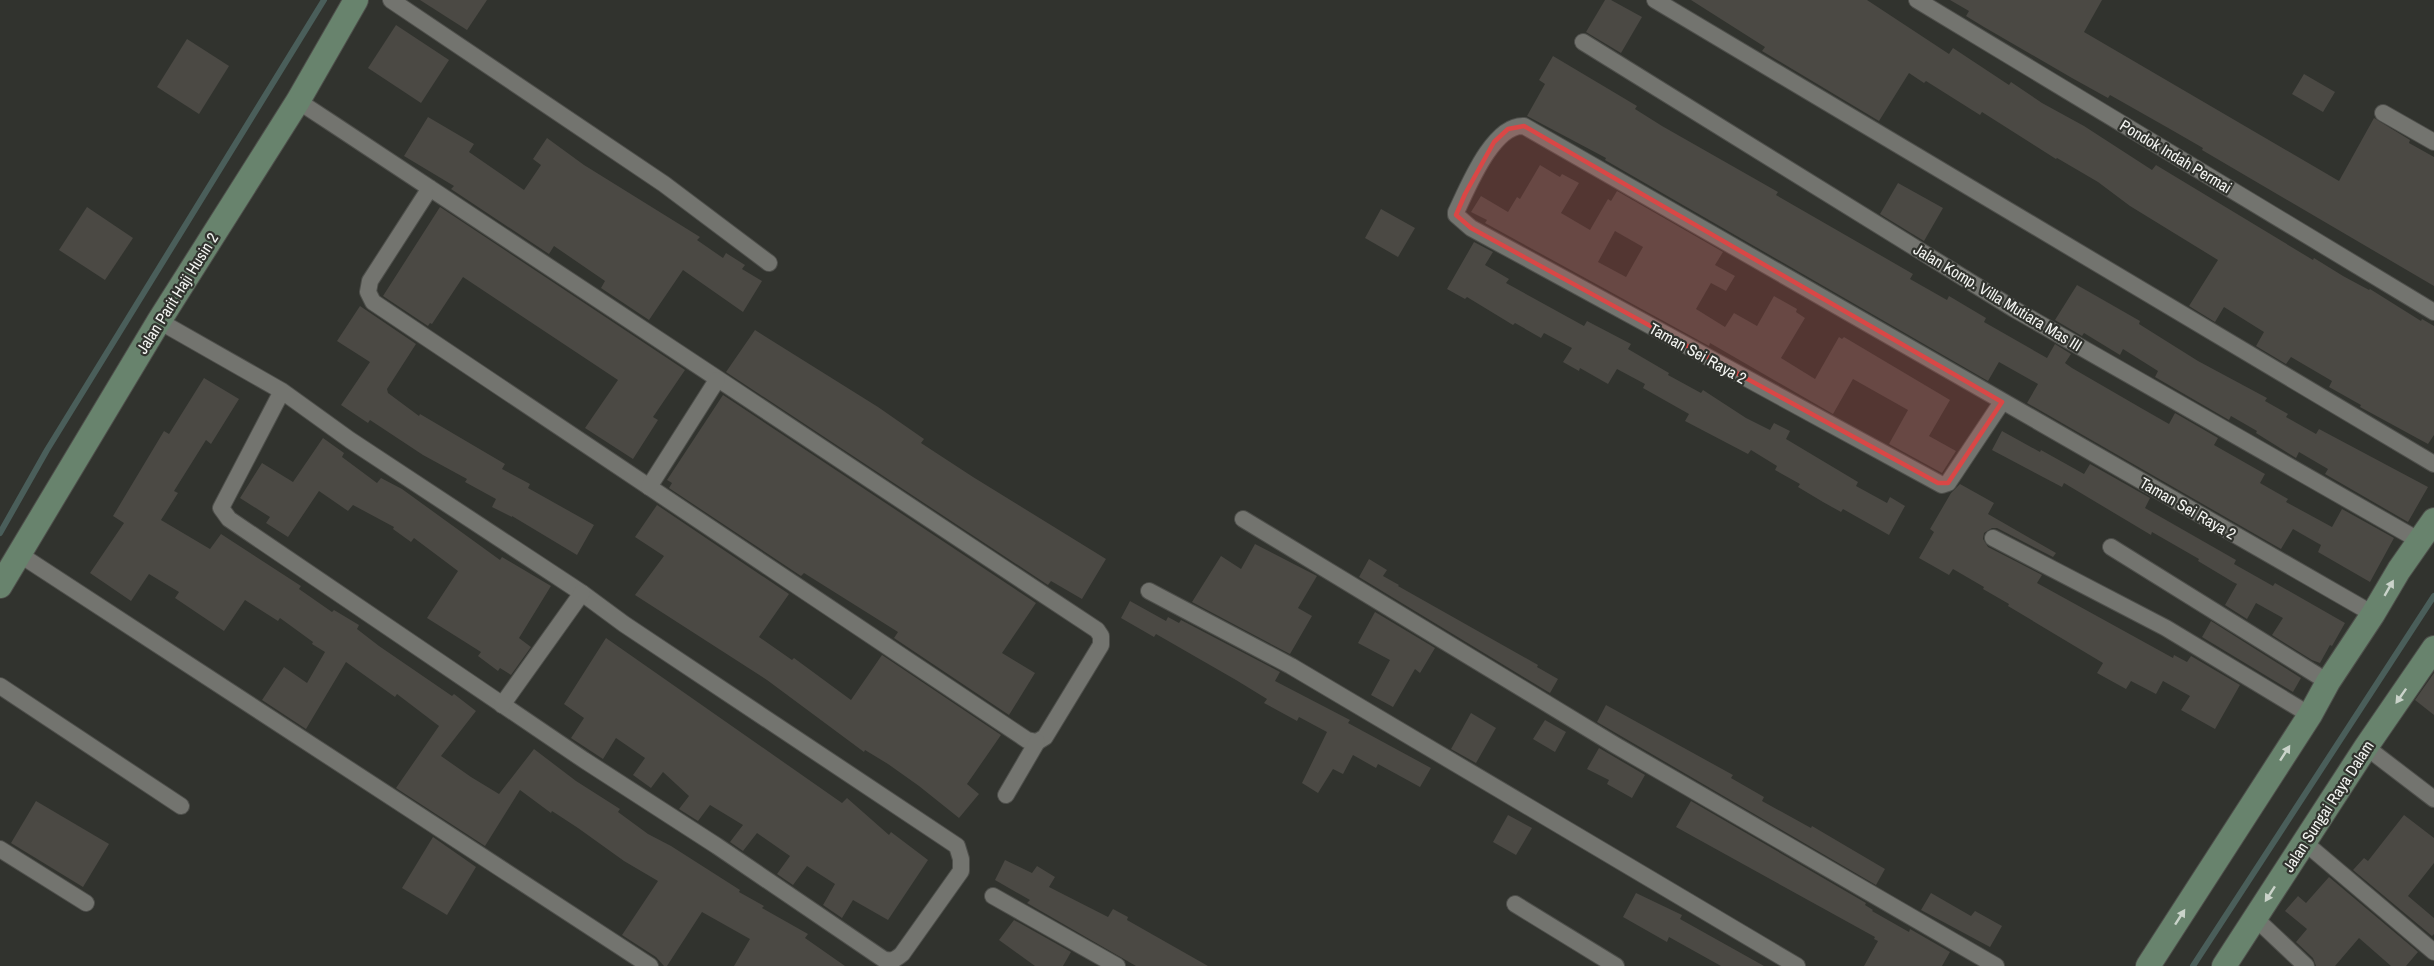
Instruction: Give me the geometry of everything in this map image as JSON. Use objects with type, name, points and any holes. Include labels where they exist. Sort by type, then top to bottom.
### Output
[{"type":"street","name":"Jalan Parit Haji Husin 2","points":[[0,586],[159,321],[298,101],[356,0]]},
{"type":"street","points":[[391,0],[664,184],[769,263]]},
{"type":"street","points":[[1655,0],[2434,464]]},
{"type":"street","name":"Pondok Indah Permai","points":[[1917,0],[2434,312]]},
{"type":"street","name":"Jalan Komp. Villa Mutiara Mas III","points":[[1583,42],[2014,309],[2420,541]]},
{"type":"street","points":[[298,101],[1097,630],[1101,636],[1101,645],[1045,737],[1037,742],[1006,795]]},
{"type":"street","points":[[2383,113],[2434,142]]},
{"type":"street","name":"Taman Sei Raya 2","points":[[2002,402],[1948,483],[1942,485],[1471,228],[1456,215],[1456,212],[1494,142],[1516,127],[2002,402],[2373,614]]},
{"type":"street","points":[[430,188],[370,281],[368,292],[373,302],[1027,740],[1037,742]]},
{"type":"street","points":[[159,321],[282,391],[350,440],[582,593],[624,624],[957,846],[961,859],[961,871],[895,960],[883,959],[717,846],[502,705],[224,514],[221,508],[282,391]]},
{"type":"street","points":[[649,487],[717,380]]},
{"type":"street","points":[[1243,519],[1615,745],[1996,966]]},
{"type":"street","points":[[2148,966],[2310,715],[2328,682],[2399,570],[2434,520]]},
{"type":"street","points":[[1993,538],[2166,628],[2310,715]]},
{"type":"street","points":[[2111,547],[2328,682]]},
{"type":"street","points":[[19,554],[650,966]]},
{"type":"street","points":[[1149,591],[1291,666],[1797,966]]},
{"type":"street","points":[[502,705],[582,593]]},
{"type":"street","name":"Jalan Sungai Raya Dalam","points":[[2224,966],[2366,747],[2434,648]]},
{"type":"street","points":[[0,686],[181,806]]},
{"type":"street","points":[[2366,747],[2434,799]]},
{"type":"street","points":[[2304,842],[2434,952]]},
{"type":"street","points":[[0,849],[86,903]]},
{"type":"street","points":[[993,896],[1117,966]]},
{"type":"street","points":[[1515,904],[1616,966]]},
{"type":"street","points":[[2255,918],[2306,966]]},
{"type":"highlighted area","points":[[1524,126],[2002,402],[1948,483],[1938,483],[1471,228],[1456,215],[1465,194],[1494,142],[1508,129]]},
{"type":"building","points":[[420,0],[487,0],[467,30]]},
{"type":"building","points":[[1605,0],[1611,0],[1642,17],[1621,53],[1586,32]]},
{"type":"building","points":[[1691,0],[1867,0],[1949,54],[1953,48],[2009,85],[2011,82],[2152,170],[2156,165],[2313,260],[2314,258],[2421,321],[2422,319],[2434,326],[2434,435],[2428,444],[2360,407],[2361,405],[2329,387],[2332,381],[2291,357],[2286,364],[2256,346],[2264,332],[2224,307],[2215,322],[2189,306],[2218,260],[2130,206],[2098,182],[2056,159],[1982,112],[1980,115],[1909,73],[1879,121],[1762,51],[1765,47]]},
{"type":"building","points":[[1950,0],[2102,0],[2084,32],[2339,181],[2374,118],[2410,140],[2409,143],[2434,157],[2434,286],[2170,129],[2110,95],[2108,98],[1984,27],[1966,16],[1969,11]]},
{"type":"building","points":[[396,25],[449,60],[421,103],[368,68]]},
{"type":"building","points":[[187,39],[229,66],[199,114],[157,87]]},
{"type":"building","points":[[1553,56],[1637,106],[1635,109],[1662,126],[1778,192],[1776,195],[1913,274],[1910,279],[1947,300],[1949,296],[1986,318],[1984,322],[2047,358],[2055,344],[2071,354],[2065,363],[2141,408],[2169,424],[2175,413],[2218,438],[2214,445],[2265,474],[2260,483],[2288,499],[2286,502],[2332,527],[2342,509],[2394,538],[2370,582],[2318,552],[2321,545],[2293,529],[2281,549],[2027,403],[2038,384],[1999,362],[1988,381],[1605,160],[1606,158],[1527,116],[1545,84],[1539,80]]},
{"type":"building","points":[[2304,74],[2335,92],[2323,112],[2292,94]]},
{"type":"building","points":[[428,117],[474,144],[469,152],[524,190],[541,165],[533,159],[547,138],[584,165],[700,237],[697,240],[723,258],[726,253],[745,265],[742,269],[762,281],[743,312],[683,270],[649,320],[601,288],[605,281],[554,246],[549,254],[451,189],[454,186],[404,156]]},
{"type":"building","points":[[1540,165],[1560,177],[1562,174],[1579,183],[1561,213],[1590,230],[1608,199],[1611,201],[1617,191],[1723,252],[1715,265],[1735,276],[1726,291],[1711,283],[1696,309],[1725,327],[1734,313],[1757,326],[1774,296],[1797,309],[1796,312],[1805,318],[1781,358],[1815,379],[1839,337],[1842,339],[1844,337],[1950,400],[1929,436],[1956,451],[1942,473],[1889,444],[1908,410],[1853,379],[1833,414],[1710,343],[1709,346],[1485,223],[1487,220],[1471,212],[1481,196],[1508,212],[1517,197],[1520,199]],"holes":[[[1615,231],[1643,247],[1626,277],[1598,262]]]},
{"type":"building","points":[[1898,183],[1943,208],[1924,241],[1880,214]]},
{"type":"building","points":[[87,207],[133,238],[105,280],[59,250]]},
{"type":"building","points":[[440,207],[685,370],[653,417],[658,420],[633,459],[585,428],[618,380],[463,277],[432,324],[428,326],[383,296]]},
{"type":"building","points":[[1381,209],[1415,228],[1398,257],[1365,238]]},
{"type":"building","points":[[1474,242],[1493,252],[1485,265],[1509,279],[1506,283],[1584,326],[1587,321],[1631,344],[1628,349],[1669,373],[1668,375],[1701,393],[1703,390],[1746,418],[1770,430],[1774,423],[1790,431],[1786,439],[1858,482],[1856,486],[1887,503],[1890,497],[1905,506],[1889,535],[1843,509],[1841,512],[1798,487],[1800,484],[1775,470],[1777,466],[1751,450],[1748,454],[1685,421],[1689,414],[1643,388],[1645,384],[1617,369],[1608,384],[1580,368],[1579,371],[1563,362],[1572,348],[1544,333],[1541,338],[1515,323],[1513,325],[1467,297],[1465,299],[1447,289]]},
{"type":"building","points":[[2077,285],[2140,321],[2139,324],[2198,361],[2267,398],[2265,401],[2288,414],[2286,417],[2316,434],[2319,429],[2428,487],[2408,522],[2325,474],[2328,469],[2299,452],[2296,458],[2231,416],[2229,420],[2155,377],[2158,371],[2123,349],[2120,355],[2084,333],[2082,336],[2055,320]]},
{"type":"building","points":[[360,306],[416,344],[387,389],[388,393],[419,416],[420,414],[505,464],[502,469],[530,484],[528,488],[594,525],[577,555],[512,516],[492,507],[496,499],[465,482],[467,479],[423,455],[370,420],[368,423],[341,405],[370,362],[337,341]]},
{"type":"building","points":[[755,330],[878,407],[924,439],[921,443],[973,477],[1106,559],[1082,599],[1051,581],[1048,585],[726,372]]},
{"type":"building","points":[[204,378],[239,399],[211,444],[206,440],[174,491],[178,493],[161,520],[210,549],[221,534],[301,586],[299,589],[332,612],[334,610],[359,625],[357,629],[379,646],[452,696],[454,694],[476,711],[441,756],[471,777],[499,794],[534,749],[576,781],[620,809],[618,812],[648,834],[740,890],[739,892],[764,906],[762,908],[808,934],[805,938],[845,966],[734,966],[750,939],[702,912],[667,966],[664,966],[656,957],[622,935],[658,881],[624,861],[552,811],[551,813],[520,790],[485,846],[396,788],[439,726],[397,694],[395,697],[346,662],[306,729],[262,700],[284,667],[307,683],[325,652],[280,618],[278,621],[245,600],[224,631],[175,598],[179,592],[149,574],[131,601],[90,573],[124,523],[113,516],[164,431],[169,434]]},
{"type":"building","points":[[723,395],[1036,603],[1002,653],[1035,673],[1009,715],[894,638],[898,632],[804,573],[801,576],[669,488],[672,483],[667,480]]},
{"type":"building","points":[[2002,431],[2084,474],[2090,464],[2150,498],[2145,508],[2236,560],[2234,564],[2273,586],[2275,583],[2345,623],[2332,646],[2330,645],[2320,663],[2312,660],[2272,635],[2283,618],[2256,603],[2247,619],[2225,605],[2237,584],[2198,561],[2199,559],[2152,532],[2151,535],[2064,483],[2062,487],[1992,450]]},
{"type":"building","points":[[323,438],[344,453],[342,457],[377,483],[381,478],[402,489],[500,560],[502,557],[551,586],[519,638],[531,647],[511,675],[500,668],[498,671],[478,656],[481,652],[427,618],[458,571],[414,538],[411,542],[393,529],[394,527],[353,505],[348,511],[319,491],[288,537],[266,523],[270,517],[240,498],[262,463],[293,482]]},
{"type":"building","points":[[1960,484],[1994,503],[1988,514],[2056,553],[2053,557],[1997,528],[1984,533],[1983,539],[1988,547],[2042,575],[2037,583],[2173,658],[2174,655],[2187,662],[2191,656],[2240,685],[2215,729],[2181,710],[2190,696],[2163,681],[2156,694],[2131,681],[2126,689],[2097,673],[2103,663],[2008,606],[2009,604],[1983,589],[1984,587],[1953,569],[1949,575],[1919,558],[1934,532],[1930,529],[1951,493]]},
{"type":"building","points":[[657,505],[789,594],[759,637],[792,660],[794,658],[851,700],[882,655],[1001,735],[967,784],[979,794],[959,818],[919,786],[888,764],[865,750],[864,752],[767,680],[635,595],[664,556],[635,537]]},
{"type":"building","points":[[1255,544],[1317,576],[1298,608],[1312,616],[1290,654],[1192,602],[1221,556],[1241,569]]},
{"type":"building","points":[[1369,559],[1387,570],[1383,576],[1398,586],[1538,665],[1537,667],[1558,679],[1550,693],[1359,577]]},
{"type":"building","points":[[1130,601],[1166,621],[1168,617],[1179,623],[1181,620],[1280,672],[1275,681],[1350,720],[1348,723],[1431,768],[1420,787],[1378,764],[1376,768],[1353,755],[1343,774],[1333,769],[1318,793],[1302,783],[1327,732],[1299,717],[1297,721],[1264,703],[1267,699],[1236,680],[1156,634],[1154,637],[1121,618]]},
{"type":"building","points":[[1375,612],[1435,648],[1420,673],[1415,669],[1393,707],[1371,695],[1390,660],[1358,643]]},
{"type":"building","points":[[2211,621],[2301,678],[2293,692],[2202,637]]},
{"type":"building","points":[[606,638],[842,803],[847,798],[889,835],[891,832],[928,860],[888,920],[853,900],[842,918],[823,905],[835,884],[807,866],[793,885],[777,874],[790,856],[757,833],[743,851],[730,842],[743,825],[710,805],[698,821],[679,809],[689,796],[663,772],[651,788],[633,775],[645,758],[616,738],[603,759],[571,738],[584,718],[564,704]]},
{"type":"building","points":[[2434,673],[2434,715],[2415,700]]},
{"type":"building","points":[[1606,705],[1733,775],[1731,778],[1764,797],[1762,801],[1811,828],[1812,826],[1885,869],[1876,885],[1597,722]]},
{"type":"building","points":[[1471,713],[1496,728],[1476,763],[1451,749]]},
{"type":"building","points":[[1545,720],[1566,732],[1555,752],[1533,739]]},
{"type":"building","points":[[1599,748],[1645,775],[1632,798],[1607,784],[1609,780],[1587,769]]},
{"type":"building","points":[[36,801],[109,844],[83,887],[11,843]]},
{"type":"building","points":[[1691,801],[1866,903],[1865,905],[1872,911],[1950,952],[1942,966],[1864,966],[1878,941],[1874,939],[1875,937],[1676,827]]},
{"type":"building","points":[[1508,815],[1532,828],[1516,855],[1493,842]]},
{"type":"building","points":[[2404,815],[2434,838],[2434,863],[2408,896],[2434,918],[2432,936],[2353,870],[2364,858],[2368,861]]},
{"type":"building","points":[[433,837],[476,867],[447,915],[402,888]]},
{"type":"building","points":[[1005,860],[1032,873],[1037,866],[1055,877],[1049,887],[1108,917],[1113,909],[1128,917],[1127,920],[1208,966],[1136,966],[1027,903],[1030,900],[995,880]]},
{"type":"building","points":[[2329,877],[2418,952],[2406,966],[2391,966],[2359,938],[2335,966],[2316,966],[2313,958],[2296,942],[2307,929],[2285,911],[2298,896],[2306,903]]},
{"type":"building","points":[[1636,893],[1682,915],[1680,919],[1764,966],[1721,966],[1669,937],[1667,942],[1623,917]]},
{"type":"building","points":[[1931,893],[1971,916],[1975,911],[2002,926],[1990,947],[1921,910]]},
{"type":"building","points":[[1014,920],[1071,952],[1063,966],[1035,966],[999,940]]},
{"type":"waterway","points":[[0,533],[47,450],[324,0]]},
{"type":"waterway","points":[[2193,966],[2434,596]]}]
